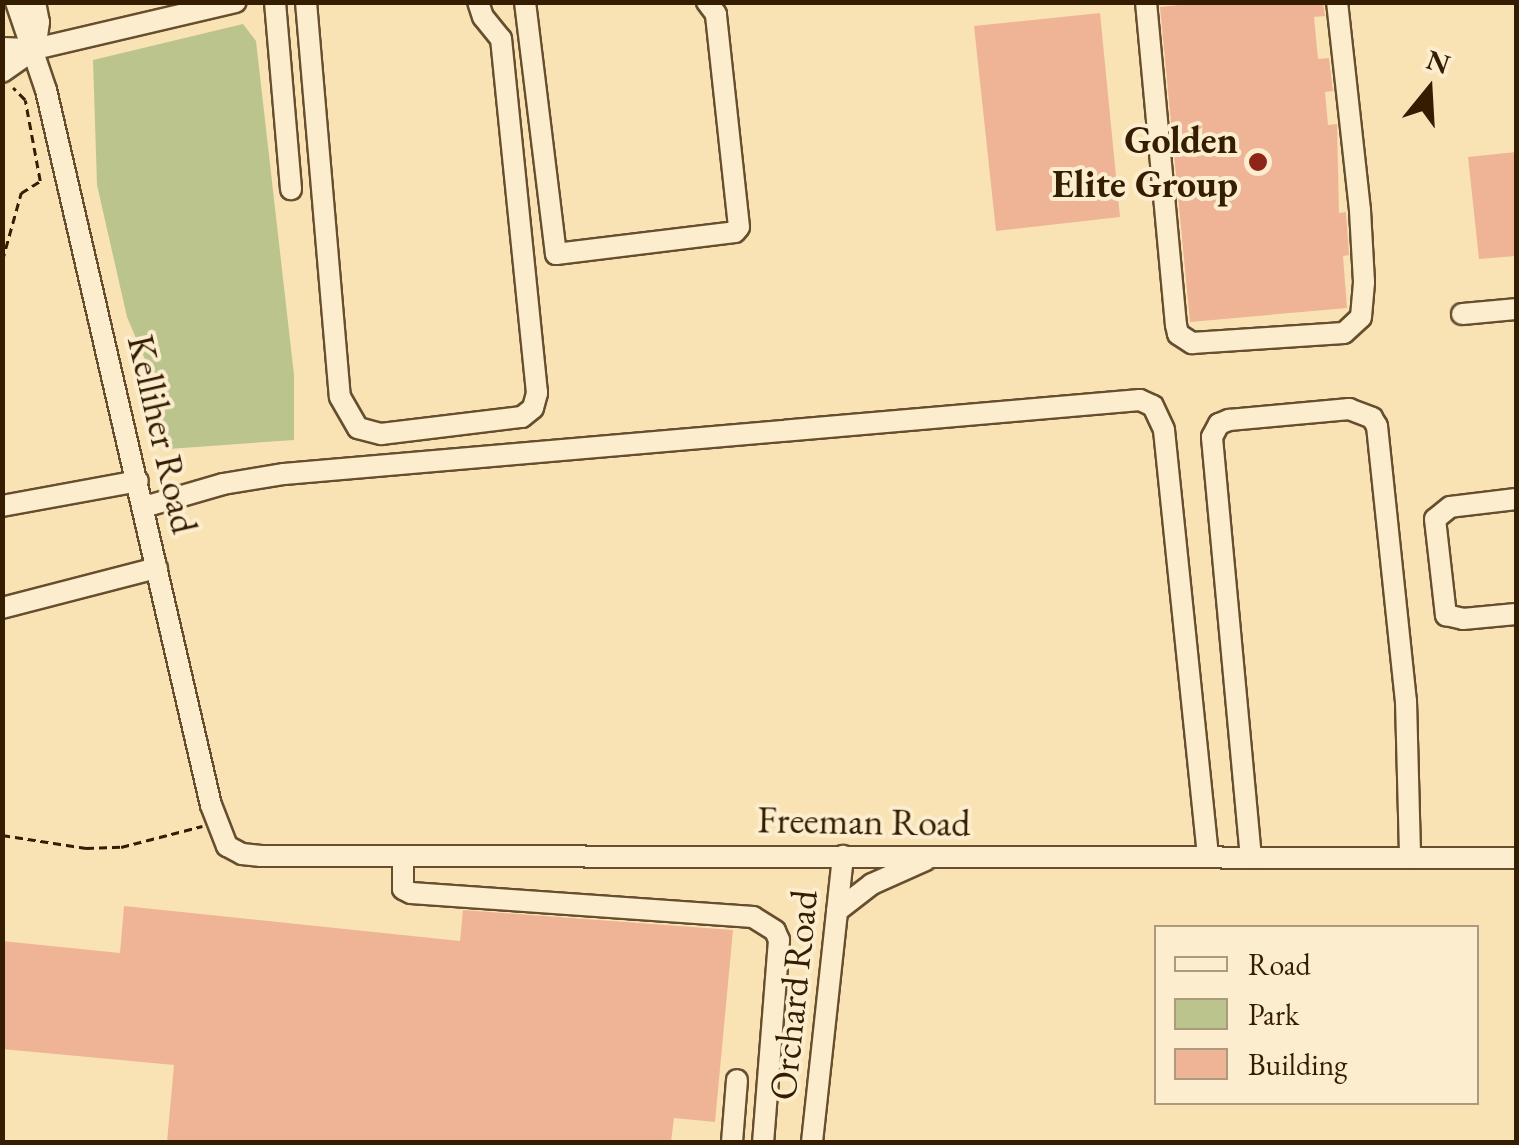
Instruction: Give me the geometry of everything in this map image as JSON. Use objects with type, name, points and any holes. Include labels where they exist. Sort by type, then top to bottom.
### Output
[{"type":"street","name":"Kelliher Road","points":[[16,2],[20,25],[35,49],[218,829]]},
{"type":"street","name":"Kelliher Road","points":[[35,2],[40,22],[35,49]]},
{"type":"street","points":[[2,48],[35,49],[236,2]]},
{"type":"street","points":[[275,2],[290,189]]},
{"type":"street","points":[[306,2],[340,397],[358,428],[381,434],[522,418],[533,408],[537,393],[500,39],[482,17],[478,2]]},
{"type":"street","points":[[525,2],[556,254],[736,232],[739,227],[716,14],[707,2]]},
{"type":"street","points":[[1146,2],[1176,325],[1178,334],[1192,344],[1344,333],[1360,317],[1364,282],[1360,210],[1337,2]]},
{"type":"street","points":[[3,77],[35,49]]},
{"type":"street","points":[[1462,314],[1516,309]]},
{"type":"street","points":[[144,507],[222,484],[284,474],[1140,400],[1160,416],[1164,430],[1208,857]]},
{"type":"street","points":[[1251,858],[1212,437],[1219,424],[1229,420],[1349,409],[1372,418],[1376,426],[1406,701],[1410,858]]},
{"type":"street","points":[[2,506],[138,481]]},
{"type":"street","points":[[1516,499],[1450,506],[1436,519],[1446,615],[1462,619],[1516,614]]},
{"type":"street","points":[[2,608],[158,568]]},
{"type":"street","name":"Freeman Road","points":[[218,829],[226,846],[242,854],[1516,858]]},
{"type":"street","points":[[403,856],[403,888],[410,893],[752,917],[776,931],[780,940],[763,1142]]},
{"type":"street","name":"Orchard Road","points":[[812,1142],[843,856]]},
{"type":"street","points":[[837,911],[872,884],[931,857]]},
{"type":"street","points":[[732,1142],[737,1080]]},
{"type":"path","points":[[2,262],[22,193],[40,181],[24,100],[3,77]]},
{"type":"path","points":[[2,835],[86,848],[121,847],[218,829]]},
{"type":"green space","points":[[243,24],[256,41],[294,375],[294,440],[168,449],[158,427],[147,364],[127,317],[97,185],[93,60]]},
{"type":"building","name":"Golden Elite Group","points":[[1208,2],[1323,2],[1325,16],[1314,17],[1318,59],[1329,58],[1333,91],[1325,92],[1328,125],[1337,124],[1339,213],[1346,212],[1349,255],[1343,256],[1347,308],[1190,322],[1160,7]]},
{"type":"building","points":[[1100,13],[1120,217],[996,231],[974,26]]},
{"type":"building","points":[[1516,152],[1516,256],[1479,259],[1468,157]]},
{"type":"building","points":[[124,906],[460,941],[463,910],[733,930],[715,1122],[674,1118],[671,1142],[167,1142],[174,1065],[2,1049],[2,941],[120,953]]},
{"type":"place","name":"Golden Elite Group","points":[[1258,162]]}]
